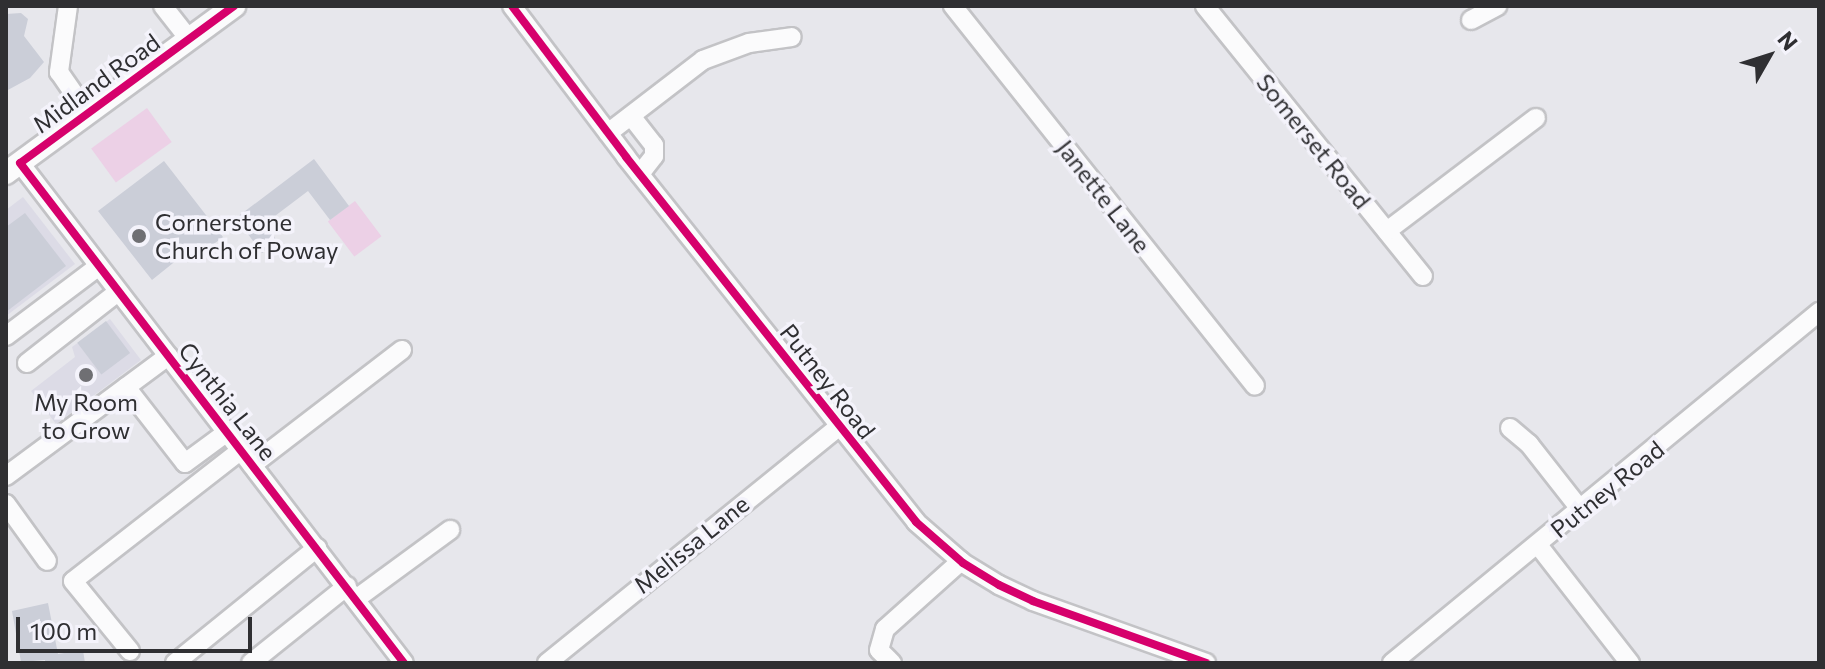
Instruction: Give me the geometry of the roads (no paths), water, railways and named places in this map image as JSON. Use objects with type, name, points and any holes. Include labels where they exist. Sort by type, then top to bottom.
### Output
[{"type":"main road","name":"Midland Road","points":[[13,168],[234,6]]},
{"type":"street","points":[[68,6],[59,72],[88,114]]},
{"type":"street","points":[[163,6],[189,39]]},
{"type":"street","name":"Putney Road","points":[[512,6],[838,427],[916,522],[961,561],[1033,601],[1206,663]]},
{"type":"street","name":"Janette Lane","points":[[953,6],[1255,386]]},
{"type":"street","name":"Somerset Road","points":[[1205,6],[1423,276]]},
{"type":"street","points":[[1471,20],[1497,6]]},
{"type":"street","points":[[608,133],[703,60],[749,43],[792,37]]},
{"type":"street","points":[[631,116],[654,145],[654,156],[640,174]]},
{"type":"street","points":[[1387,231],[1536,118]]},
{"type":"street","name":"Cynthia Lane","points":[[13,168],[99,266],[404,663]]},
{"type":"street","points":[[6,336],[99,266]]},
{"type":"street","points":[[27,363],[118,292]]},
{"type":"street","name":"Putney Road","points":[[1392,663],[1819,312]]},
{"type":"street","points":[[252,465],[402,350]]},
{"type":"street","points":[[6,476],[168,356]]},
{"type":"street","points":[[126,387],[185,463],[227,432]]},
{"type":"street","name":"Melissa Lane","points":[[547,663],[838,427]]},
{"type":"street","points":[[1510,428],[1529,444],[1580,509]]},
{"type":"street","points":[[130,651],[73,581],[241,450]]},
{"type":"street","points":[[6,504],[47,561]]},
{"type":"street","points":[[251,663],[450,530]]},
{"type":"street","points":[[1538,545],[1630,663]]},
{"type":"street","points":[[175,663],[317,548]]},
{"type":"street","points":[[892,663],[879,650],[885,629],[961,561]]},
{"type":"place","name":"Cornerstone Church of Poway","points":[[139,236]]},
{"type":"place","name":"My Room to Grow","points":[[86,375]]}]
